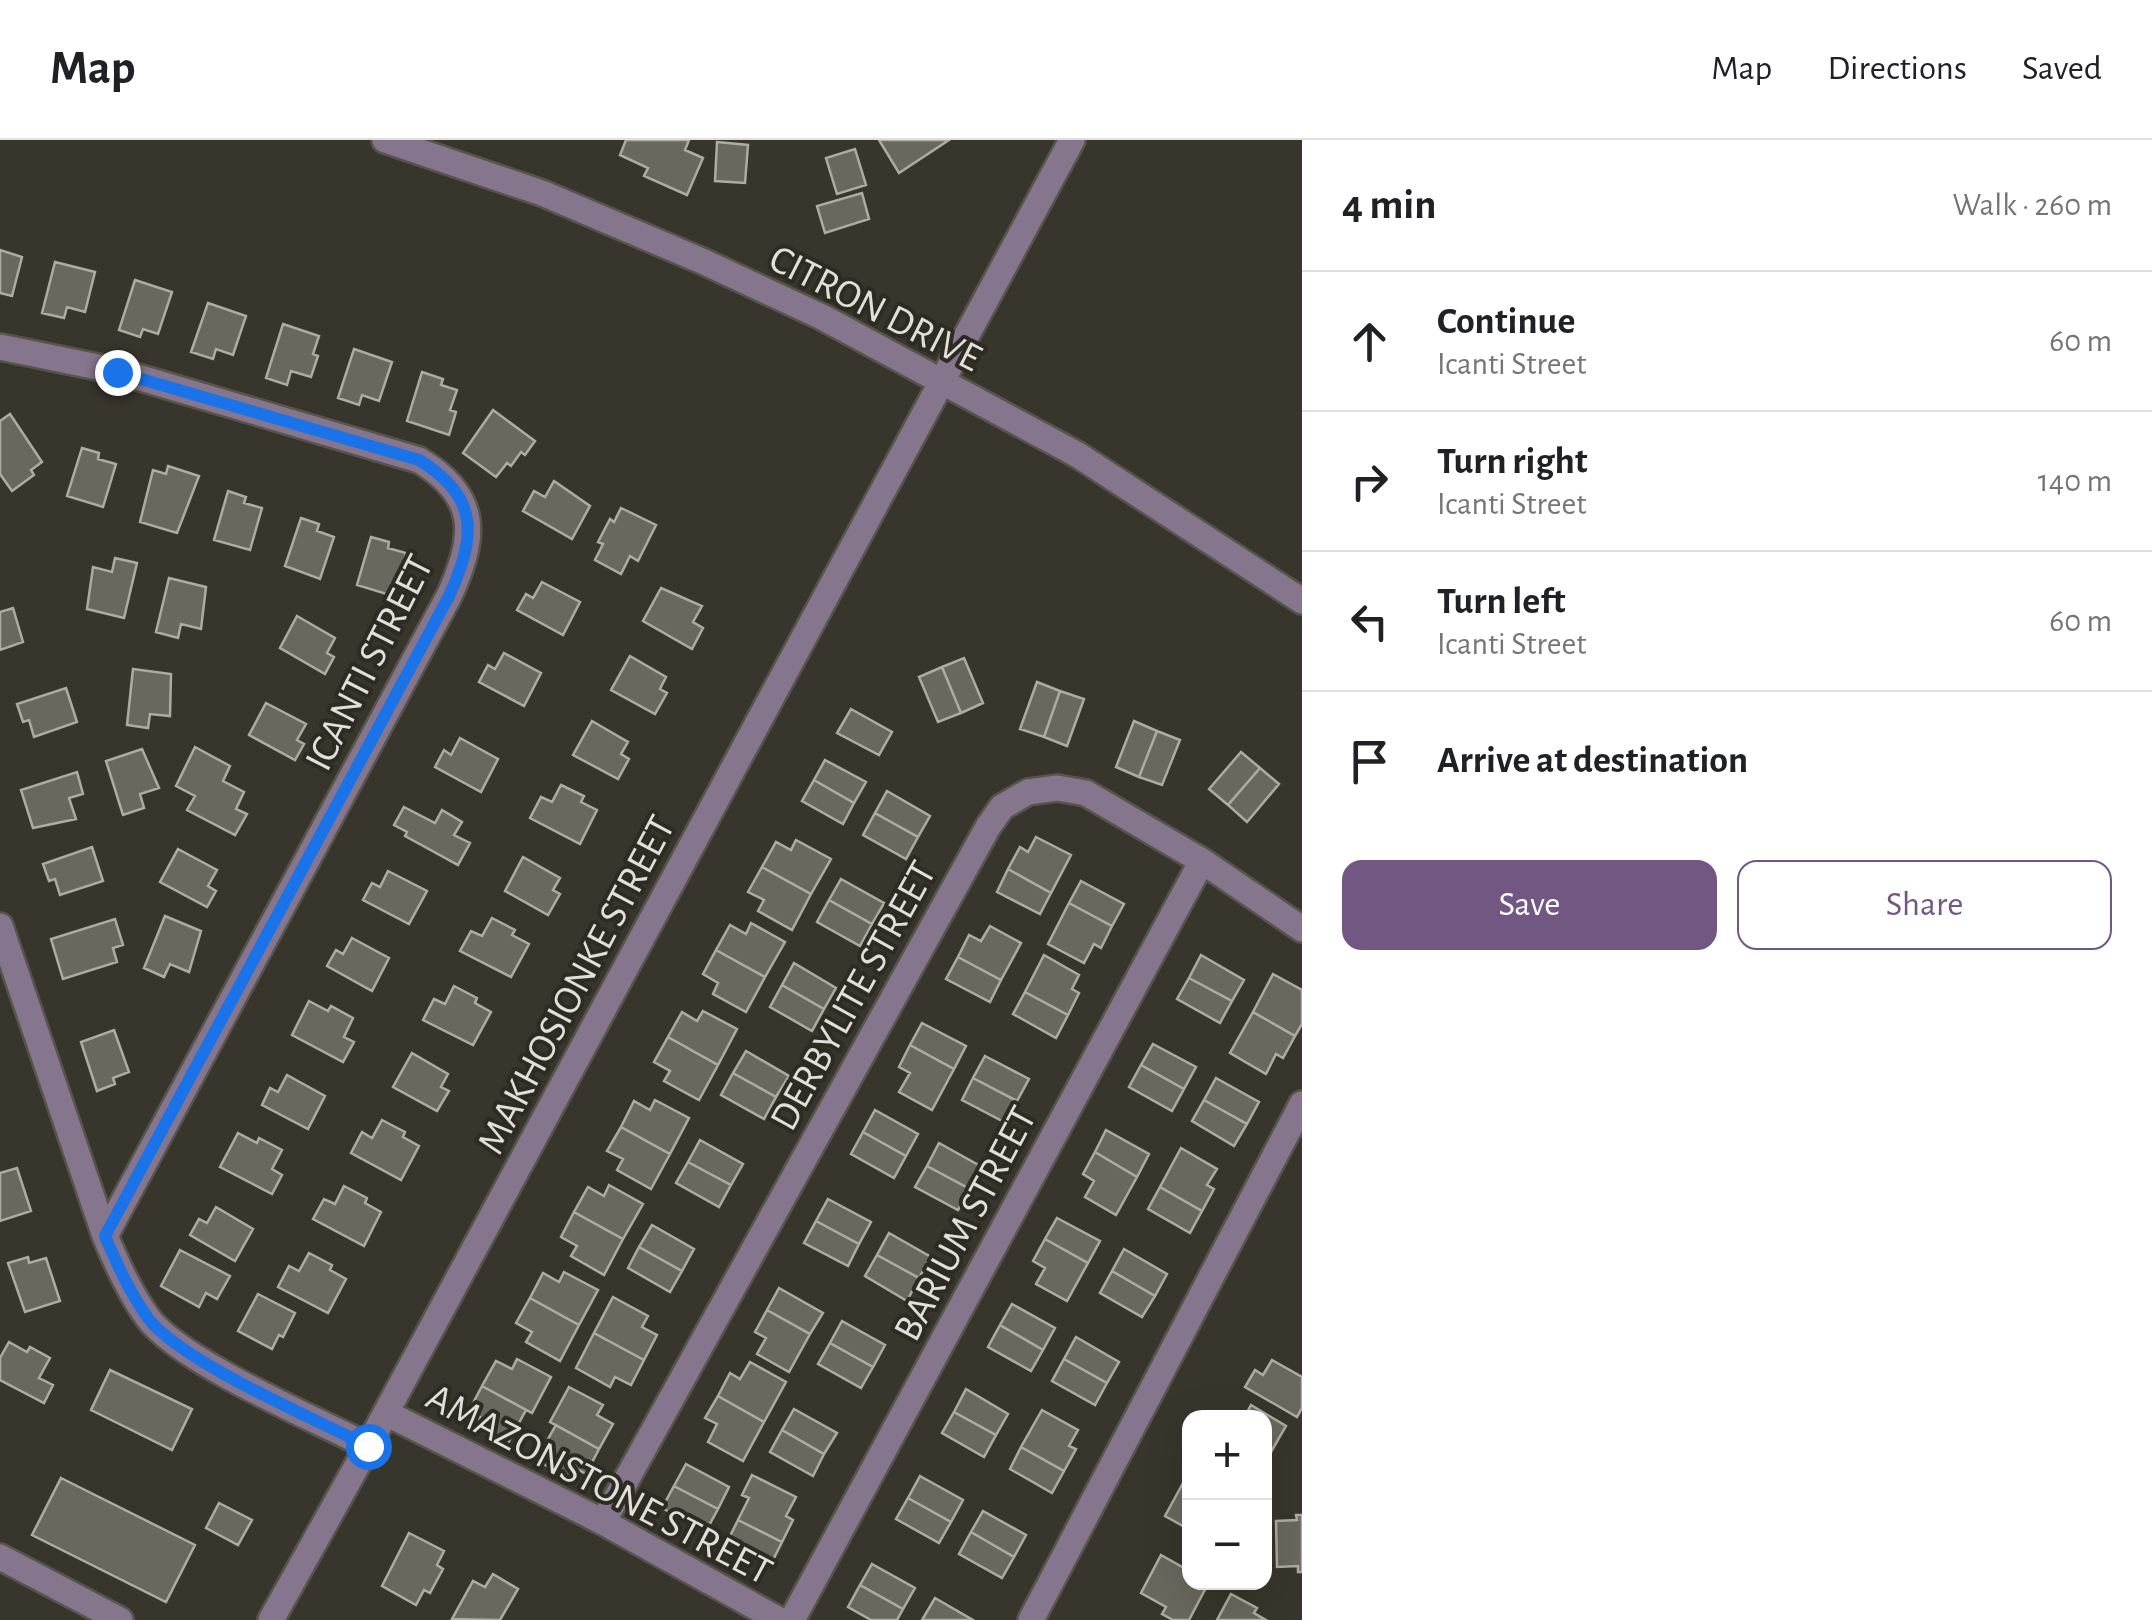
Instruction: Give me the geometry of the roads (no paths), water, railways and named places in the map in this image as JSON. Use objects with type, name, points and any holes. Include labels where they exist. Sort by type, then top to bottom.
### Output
[{"type":"street","name":"CITRON DRIVE","points":[[385,140],[542,194],[822,316],[1078,455],[1302,601]]},
{"type":"street","name":"MAKHOSIONKE STREET","points":[[271,1620],[944,383],[1072,140]]},
{"type":"street","name":"ICANTI STREET","points":[[0,347],[117,372],[419,460],[445,476],[464,504],[469,537],[461,570],[449,596],[105,1236]]},
{"type":"street","name":"DERBYLITE STREET","points":[[603,1522],[1002,807],[1028,792],[1057,788],[1086,792],[1202,861],[1302,928]]},
{"type":"street","name":"BARIUM STREET","points":[[792,1620],[1202,861]]},
{"type":"street","points":[[0,926],[105,1236],[124,1280],[150,1321],[180,1347],[368,1446]]},
{"type":"street","points":[[1031,1620],[1302,1104]]},
{"type":"street","name":"AMAZONSTONE STREET","points":[[386,1413],[603,1522],[779,1620]]},
{"type":"street","points":[[0,1557],[120,1620]]}]
